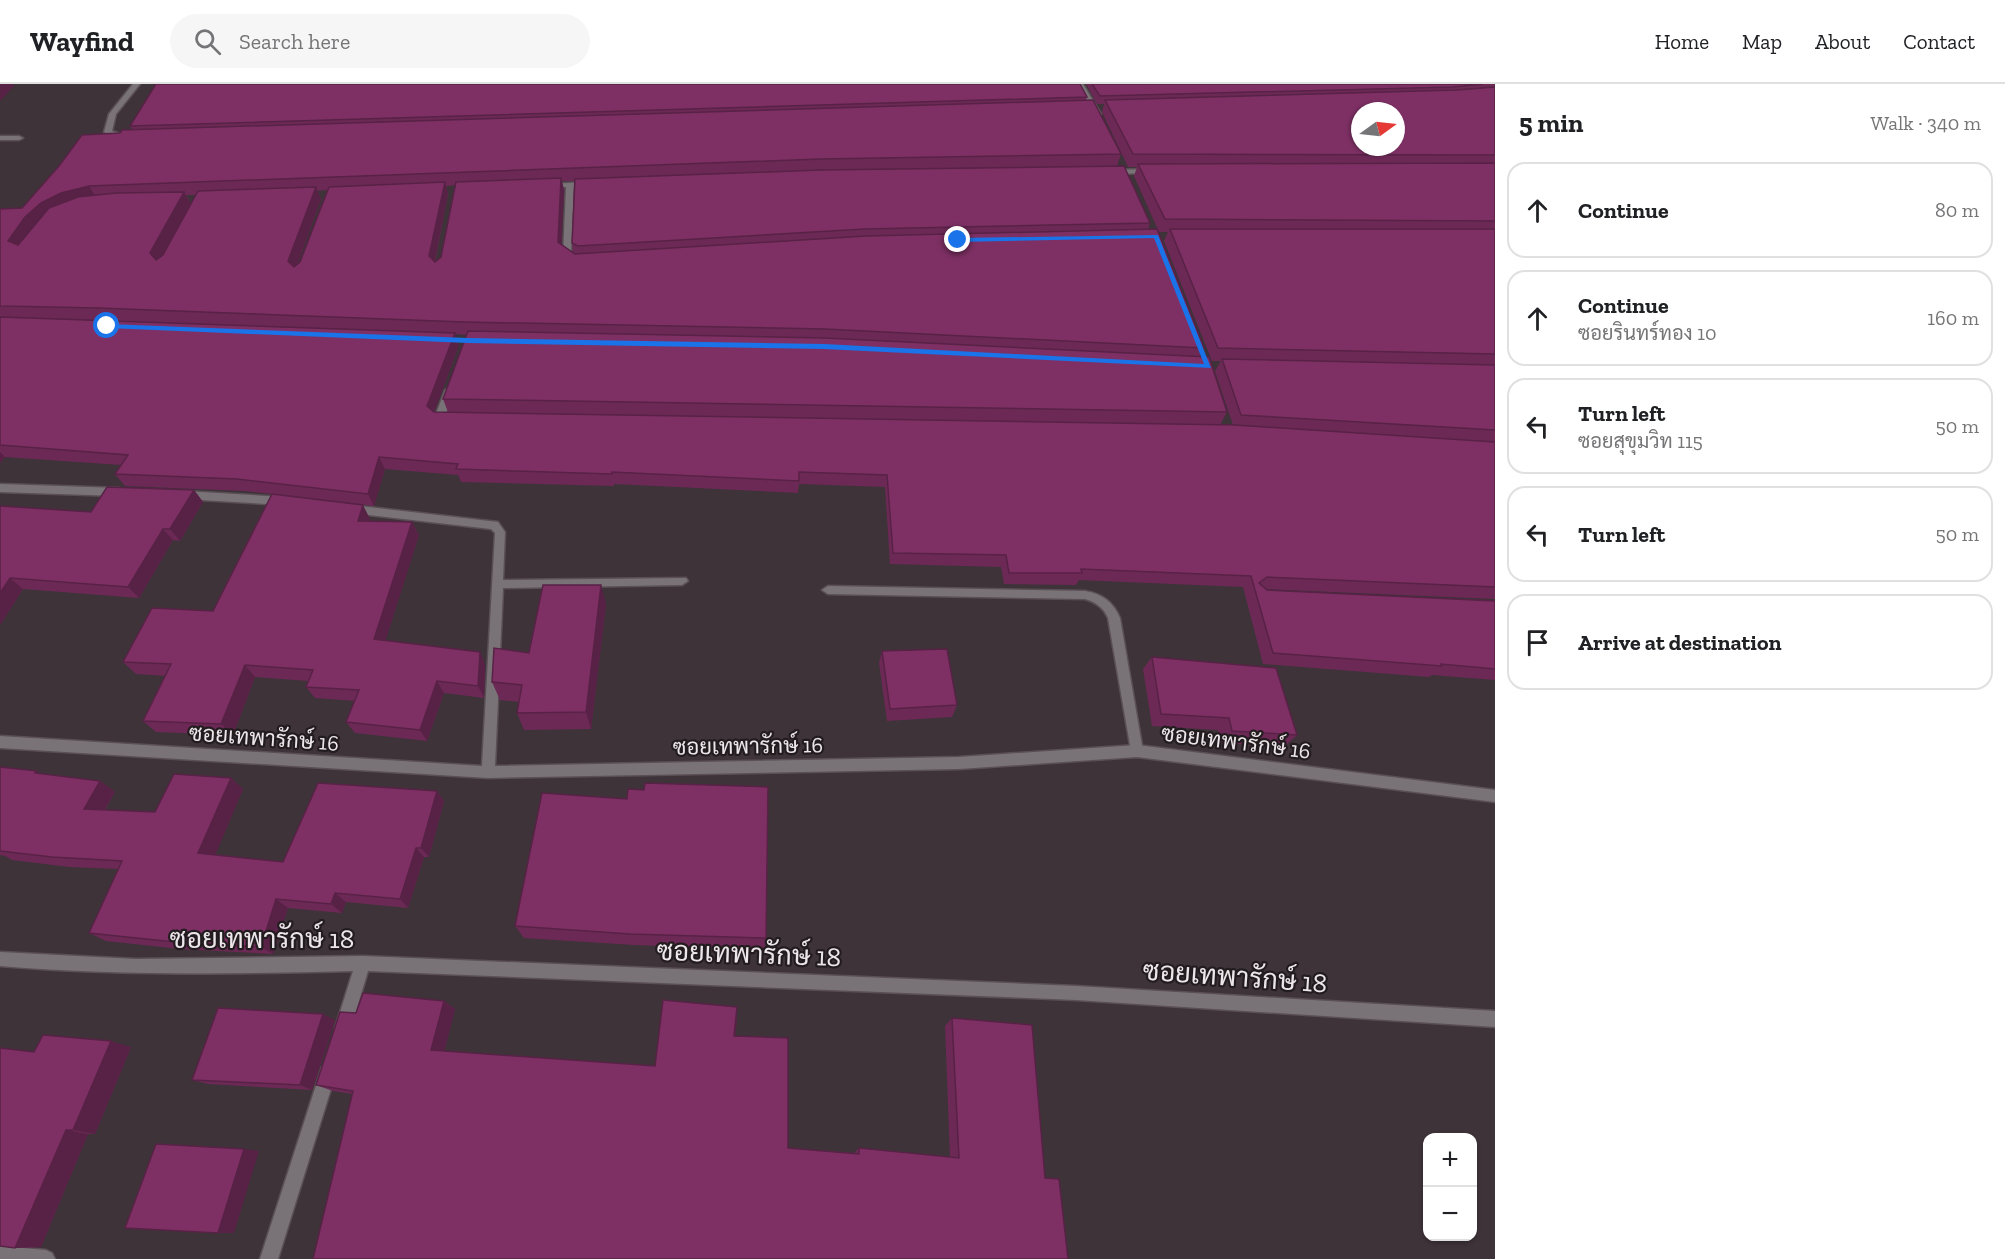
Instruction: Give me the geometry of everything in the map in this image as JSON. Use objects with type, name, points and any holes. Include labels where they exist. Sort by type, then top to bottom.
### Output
[{"type":"street","points":[[131,137],[119,138],[108,132],[113,114],[137,84]]},
{"type":"street","points":[[1080,84],[1099,119]]},
{"type":"street","points":[[1083,109],[1106,108]]},
{"type":"street","points":[[0,138],[19,138]]},
{"type":"street","points":[[1120,161],[1130,182]]},
{"type":"street","points":[[1101,172],[1159,171]]},
{"type":"street","points":[[536,186],[594,184]]},
{"type":"street","points":[[570,185],[567,255],[572,260],[589,260]]},
{"type":"street","points":[[451,385],[439,419],[463,419]]},
{"type":"street","points":[[0,488],[128,493]]},
{"type":"street","points":[[175,494],[292,502]]},
{"type":"street","points":[[340,508],[494,525],[500,532],[488,772]]},
{"type":"street","points":[[498,584],[682,581]]},
{"type":"street","points":[[828,590],[1085,595],[1100,599],[1111,610],[1114,618],[1137,751]]},
{"type":"street","name":"ซอยเทพารักษ์ 16","points":[[0,742],[488,772],[959,763],[1137,751],[1495,796]]},
{"type":"street","name":"ซอยเทพารักษ์ 18","points":[[0,959],[43,963],[252,967],[363,963],[1076,993],[1495,1019]]},
{"type":"street","points":[[269,1259],[363,963]]},
{"type":"street","points":[[0,1255],[46,1259]]},
{"type":"building","points":[[156,84],[1080,84],[1087,97],[130,126]]},
{"type":"building","points":[[1092,84],[1483,84],[1453,87],[1100,96]]},
{"type":"building","points":[[1495,87],[1495,155],[1405,155],[1405,102],[1351,102],[1351,155],[1133,154],[1105,100]]},
{"type":"building","points":[[1093,100],[1121,154],[820,159],[89,186],[61,193],[41,203],[25,217],[8,241],[18,245],[49,208],[78,197],[116,193],[184,192],[150,253],[156,260],[163,255],[198,191],[316,187],[288,261],[294,267],[300,262],[329,187],[445,182],[429,256],[435,262],[441,257],[456,182],[561,178],[558,242],[575,254],[866,236],[1157,229],[1204,348],[825,329],[464,322],[0,306],[0,209],[22,208],[59,166],[82,135],[120,133],[122,130]]},
{"type":"building","points":[[1495,163],[1495,221],[1165,219],[1138,164]]},
{"type":"building","points":[[1124,166],[1150,223],[865,229],[578,246],[572,243],[575,179],[820,170]]},
{"type":"building","points":[[1170,229],[1495,229],[1495,354],[1218,348]]},
{"type":"building","points":[[0,317],[455,333],[427,406],[434,412],[1235,425],[1495,442],[1495,587],[1267,577],[1259,583],[1267,590],[1495,601],[1495,669],[1273,653],[1251,576],[1081,569],[1082,573],[1009,573],[1006,555],[893,553],[887,475],[799,472],[799,481],[612,472],[612,474],[456,469],[458,464],[379,457],[368,494],[237,479],[115,474],[128,455],[0,445]]},
{"type":"building","points":[[468,331],[825,338],[1209,357],[1227,412],[443,399]]},
{"type":"building","points":[[1222,359],[1495,365],[1495,430],[1241,415]]},
{"type":"building","points":[[107,487],[194,490],[170,529],[163,529],[128,587],[10,578],[0,593],[0,506],[91,512]]},
{"type":"building","points":[[272,494],[363,505],[358,521],[412,522],[374,639],[480,652],[478,686],[437,681],[420,730],[346,722],[359,690],[306,687],[313,670],[245,665],[221,724],[143,721],[171,664],[123,662],[152,608],[213,611]]},
{"type":"building","points":[[543,585],[601,585],[586,712],[517,713],[522,685],[492,682],[494,648],[529,653]]},
{"type":"building","points":[[947,649],[957,705],[890,709],[882,651]]},
{"type":"building","points":[[1152,657],[1276,668],[1297,735],[1232,731],[1229,718],[1161,714]]},
{"type":"building","points":[[0,767],[100,781],[84,809],[155,812],[174,774],[231,778],[198,853],[283,862],[318,783],[437,791],[421,848],[416,848],[400,899],[335,893],[331,904],[276,899],[261,947],[165,941],[89,933],[122,861],[0,851]]},
{"type":"building","points":[[645,783],[768,787],[766,938],[630,934],[515,926],[542,793],[627,799],[628,789],[644,790]]},
{"type":"building","points":[[363,993],[444,1001],[431,1050],[655,1066],[663,1000],[737,1007],[734,1036],[788,1038],[788,1148],[859,1154],[859,1148],[959,1158],[952,1018],[1032,1025],[1045,1178],[1059,1179],[1068,1259],[313,1259],[353,1091],[316,1085],[340,1012],[356,1013]]},
{"type":"building","points":[[218,1008],[323,1014],[300,1085],[192,1080]]},
{"type":"building","points":[[43,1035],[111,1041],[73,1130],[66,1130],[15,1248],[0,1246],[0,1048],[34,1052]]},
{"type":"building","points":[[156,1144],[244,1149],[218,1233],[125,1228]]},
{"type":"route","points":[[107,326],[468,340],[824,347],[1209,366],[1156,236],[958,240]]}]
